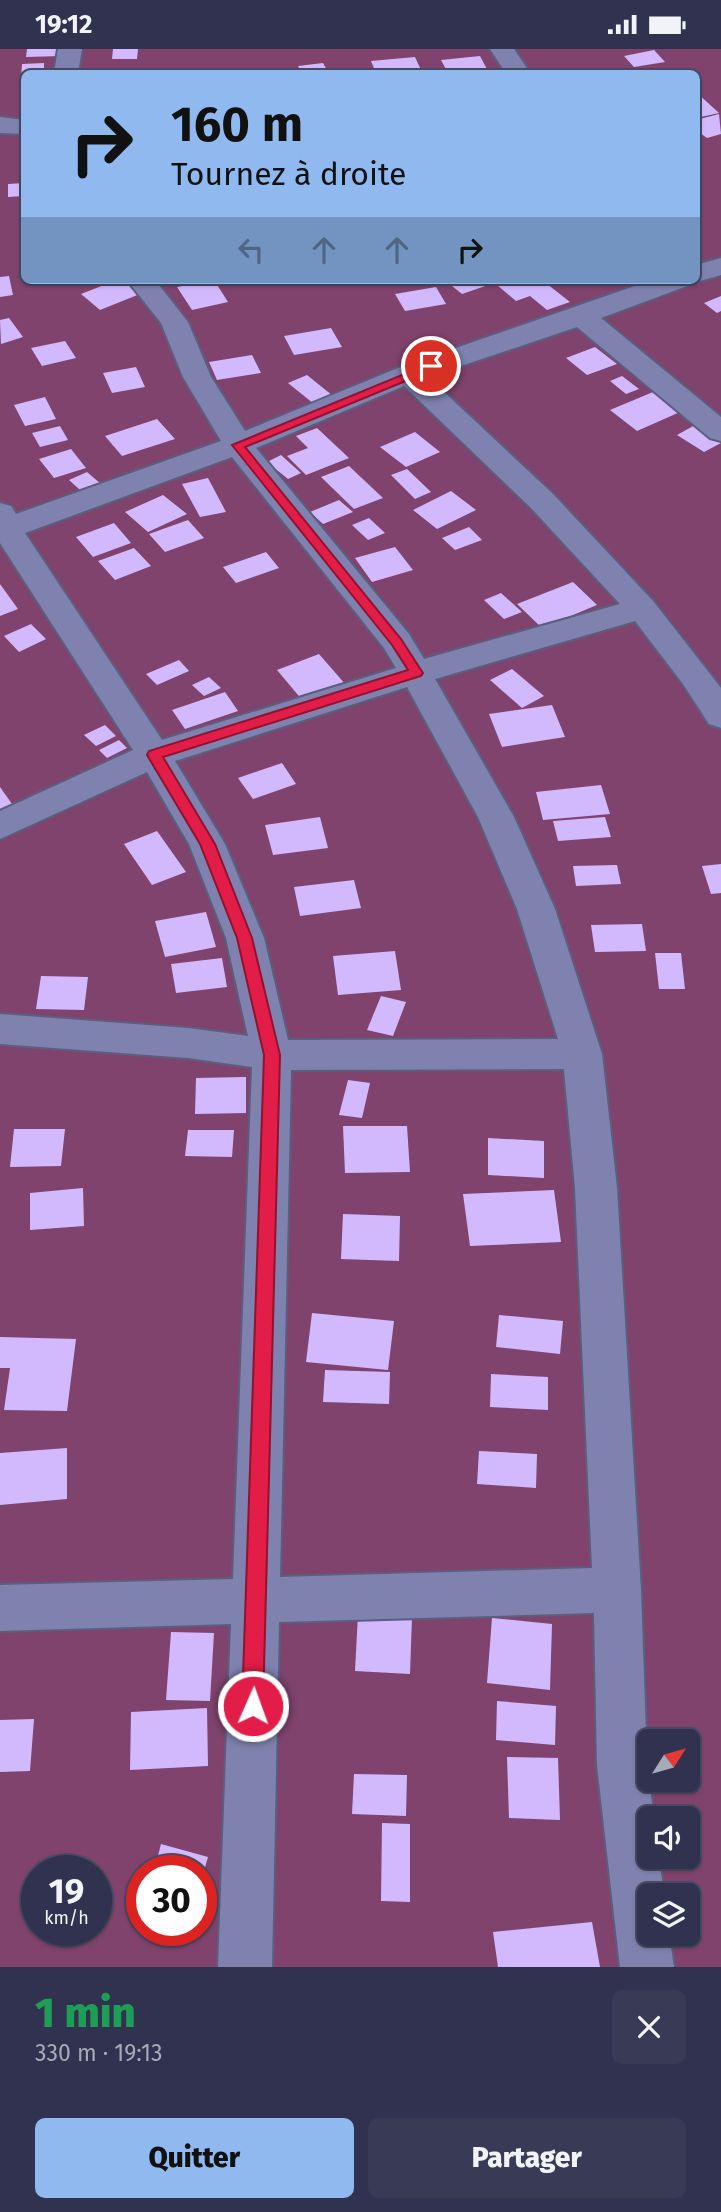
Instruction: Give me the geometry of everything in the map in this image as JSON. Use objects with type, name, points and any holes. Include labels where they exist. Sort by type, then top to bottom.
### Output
[{"type":"street","points":[[66,70],[70,49]]},
{"type":"street","points":[[502,49],[516,70]]},
{"type":"street","points":[[0,125],[21,127]]},
{"type":"street","points":[[700,273],[721,266]]},
{"type":"street","points":[[144,284],[174,322],[197,377],[238,445],[397,642],[416,673],[496,817],[536,909],[582,1054],[596,1188],[617,1590],[622,1765],[647,1967]]},
{"type":"street","points":[[245,1967],[272,1055],[245,938],[207,844],[154,755],[2,524],[238,445],[408,374],[581,316],[666,284]]},
{"type":"street","points":[[581,316],[721,432]]},
{"type":"street","points":[[408,374],[580,541],[642,608],[704,685],[721,716]]},
{"type":"street","points":[[0,826],[154,755],[416,673],[642,608]]},
{"type":"street","points":[[0,1029],[188,1043],[272,1055],[582,1054]]},
{"type":"street","points":[[0,1608],[617,1590]]},
{"type":"shaded area","points":[[0,49],[721,49],[721,1967],[0,1967]]},
{"type":"building","points":[[27,49],[62,49],[61,56],[26,57]]},
{"type":"building","points":[[113,49],[138,49],[137,59],[112,59]]},
{"type":"building","points":[[654,50],[665,62],[634,67],[624,56]]},
{"type":"building","points":[[480,56],[487,70],[446,70],[441,60]]},
{"type":"building","points":[[415,57],[421,70],[375,70],[371,61]]},
{"type":"building","points":[[44,63],[44,70],[22,70],[22,64]]},
{"type":"building","points":[[323,63],[327,70],[300,70],[298,66]]},
{"type":"building","points":[[700,96],[719,113],[700,117]]},
{"type":"building","points":[[719,114],[721,134],[707,138],[700,133],[700,119]]},
{"type":"building","points":[[21,183],[21,196],[8,197],[8,184]]},
{"type":"building","points":[[9,276],[13,295],[0,297],[0,277]]},
{"type":"building","points":[[107,284],[127,284],[140,294],[100,310],[81,294]]},
{"type":"building","points":[[217,284],[228,302],[192,310],[177,287]]},
{"type":"building","points":[[450,284],[491,284],[462,294]]},
{"type":"building","points":[[547,284],[570,302],[547,310],[530,296],[516,301],[497,285]]},
{"type":"building","points":[[436,287],[446,304],[405,311],[395,294]]},
{"type":"building","points":[[721,296],[721,311],[717,313],[704,303]]},
{"type":"building","points":[[9,318],[23,337],[1,344],[0,320]]},
{"type":"building","points":[[331,328],[342,347],[294,355],[284,336]]},
{"type":"building","points":[[65,341],[76,358],[42,366],[31,348]]},
{"type":"building","points":[[595,347],[617,364],[587,375],[566,358]]},
{"type":"building","points":[[252,355],[261,373],[217,380],[209,362]]},
{"type":"building","points":[[136,367],[145,387],[112,393],[103,373]]},
{"type":"building","points":[[307,375],[333,396],[314,404],[288,383]]},
{"type":"building","points":[[622,376],[639,389],[626,394],[610,381]]},
{"type":"building","points":[[653,392],[680,412],[637,431],[610,410]]},
{"type":"building","points":[[45,397],[56,419],[25,426],[14,405]]},
{"type":"building","points":[[157,419],[175,439],[122,456],[105,436]]},
{"type":"building","points":[[695,425],[721,443],[704,452],[677,435]]},
{"type":"building","points":[[60,426],[68,440],[40,447],[32,433]]},
{"type":"building","points":[[317,428],[349,458],[306,475],[287,456],[308,448],[296,436]]},
{"type":"building","points":[[415,432],[440,452],[406,467],[380,447]]},
{"type":"building","points":[[71,449],[86,468],[54,478],[39,459]]},
{"type":"building","points":[[281,455],[301,473],[288,479],[267,462]]},
{"type":"building","points":[[349,466],[383,498],[354,509],[321,477]]},
{"type":"building","points":[[407,469],[431,492],[415,499],[391,475]]},
{"type":"building","points":[[87,472],[108,490],[89,498],[69,480]]},
{"type":"building","points":[[208,478],[226,512],[200,517],[182,484]]},
{"type":"building","points":[[451,491],[476,510],[437,529],[413,510]]},
{"type":"building","points":[[163,495],[187,514],[148,532],[125,512]]},
{"type":"building","points":[[339,500],[353,512],[323,524],[310,512]]},
{"type":"building","points":[[369,518],[385,533],[368,540],[352,525]]},
{"type":"building","points":[[188,520],[204,538],[165,552],[149,534]]},
{"type":"building","points":[[114,523],[131,543],[93,557],[76,537]]},
{"type":"building","points":[[469,527],[482,540],[455,550],[442,538]]},
{"type":"building","points":[[395,547],[413,570],[372,582],[355,558]]},
{"type":"building","points":[[134,548],[151,566],[115,580],[98,561]]},
{"type":"building","points":[[266,552],[279,568],[236,583],[223,567]]},
{"type":"building","points":[[573,582],[597,605],[542,628],[517,604]]},
{"type":"building","points":[[0,584],[18,609],[0,616]]},
{"type":"building","points":[[501,593],[522,612],[504,619],[484,600]]},
{"type":"building","points":[[31,624],[46,639],[19,652],[4,636]]},
{"type":"building","points":[[319,654],[346,685],[303,701],[277,670]]},
{"type":"building","points":[[179,660],[189,671],[157,685],[146,674]]},
{"type":"building","points":[[512,669],[544,696],[522,708],[490,680]]},
{"type":"building","points":[[209,677],[221,688],[204,696],[192,685]]},
{"type":"building","points":[[225,692],[238,711],[185,729],[172,710]]},
{"type":"building","points":[[552,705],[565,737],[502,747],[489,714]]},
{"type":"building","points":[[105,725],[116,736],[96,746],[84,735]]},
{"type":"building","points":[[119,740],[127,748],[107,758],[99,750]]},
{"type":"building","points":[[282,763],[296,784],[253,799],[238,778]]},
{"type":"building","points":[[601,785],[610,814],[543,820],[536,792]]},
{"type":"building","points":[[0,787],[12,804],[0,809]]},
{"type":"building","points":[[320,817],[328,848],[273,855],[265,825]]},
{"type":"building","points":[[605,817],[611,837],[558,841],[553,821]]},
{"type":"building","points":[[157,831],[186,872],[152,885],[124,844]]},
{"type":"building","points":[[721,864],[721,893],[711,894],[702,866]]},
{"type":"building","points":[[617,865],[621,884],[576,886],[573,866]]},
{"type":"building","points":[[354,880],[361,908],[300,916],[294,887]]},
{"type":"building","points":[[206,912],[216,947],[165,957],[155,921]]},
{"type":"building","points":[[642,924],[646,951],[595,952],[591,925]]},
{"type":"building","points":[[395,951],[401,990],[338,995],[333,956]]},
{"type":"building","points":[[655,953],[681,953],[685,989],[659,989]]},
{"type":"building","points":[[222,958],[227,987],[176,993],[171,964]]},
{"type":"building","points":[[41,976],[88,977],[84,1010],[36,1009]]},
{"type":"building","points":[[381,996],[406,1002],[393,1036],[367,1030]]},
{"type":"building","points":[[246,1077],[246,1113],[195,1114],[196,1078]]},
{"type":"building","points":[[348,1080],[370,1083],[362,1118],[339,1115]]},
{"type":"building","points":[[343,1126],[407,1126],[410,1172],[345,1173]]},
{"type":"building","points":[[14,1129],[65,1129],[61,1166],[10,1167]]},
{"type":"building","points":[[188,1130],[234,1130],[232,1157],[185,1156]]},
{"type":"building","points":[[488,1138],[544,1141],[544,1178],[488,1175]]},
{"type":"building","points":[[83,1188],[84,1226],[30,1230],[30,1193]]},
{"type":"building","points":[[554,1190],[561,1242],[470,1246],[463,1194]]},
{"type":"building","points":[[343,1214],[400,1216],[399,1261],[341,1259]]},
{"type":"building","points":[[312,1313],[394,1321],[388,1370],[306,1362]]},
{"type":"building","points":[[499,1315],[563,1321],[560,1354],[496,1347]]},
{"type":"building","points":[[0,1337],[76,1339],[67,1411],[4,1410],[10,1368],[0,1368]]},
{"type":"building","points":[[325,1370],[390,1372],[389,1404],[323,1402]]},
{"type":"building","points":[[491,1374],[548,1377],[548,1410],[490,1407]]},
{"type":"building","points":[[67,1448],[67,1499],[0,1505],[0,1453]]},
{"type":"building","points":[[479,1451],[537,1454],[536,1488],[477,1484]]},
{"type":"building","points":[[358,1614],[412,1617],[410,1674],[355,1671]]},
{"type":"building","points":[[492,1618],[552,1624],[550,1690],[487,1683]]},
{"type":"building","points":[[171,1632],[214,1633],[210,1701],[166,1700]]},
{"type":"building","points":[[497,1701],[556,1706],[555,1745],[496,1740]]},
{"type":"building","points":[[207,1708],[208,1766],[130,1770],[131,1712]]},
{"type":"building","points":[[34,1719],[30,1771],[0,1772],[0,1720]]},
{"type":"building","points":[[507,1757],[558,1758],[560,1820],[509,1818]]},
{"type":"building","points":[[354,1774],[407,1775],[406,1816],[352,1814]]},
{"type":"building","points":[[382,1823],[410,1824],[410,1902],[381,1901]]},
{"type":"building","points":[[161,1844],[201,1855],[158,1855]]},
{"type":"building","points":[[592,1922],[600,1967],[498,1967],[493,1932]]},
{"type":"route","points":[[253,1706],[272,1055],[245,938],[207,844],[154,755],[416,673],[397,642],[238,445],[431,366]]}]
